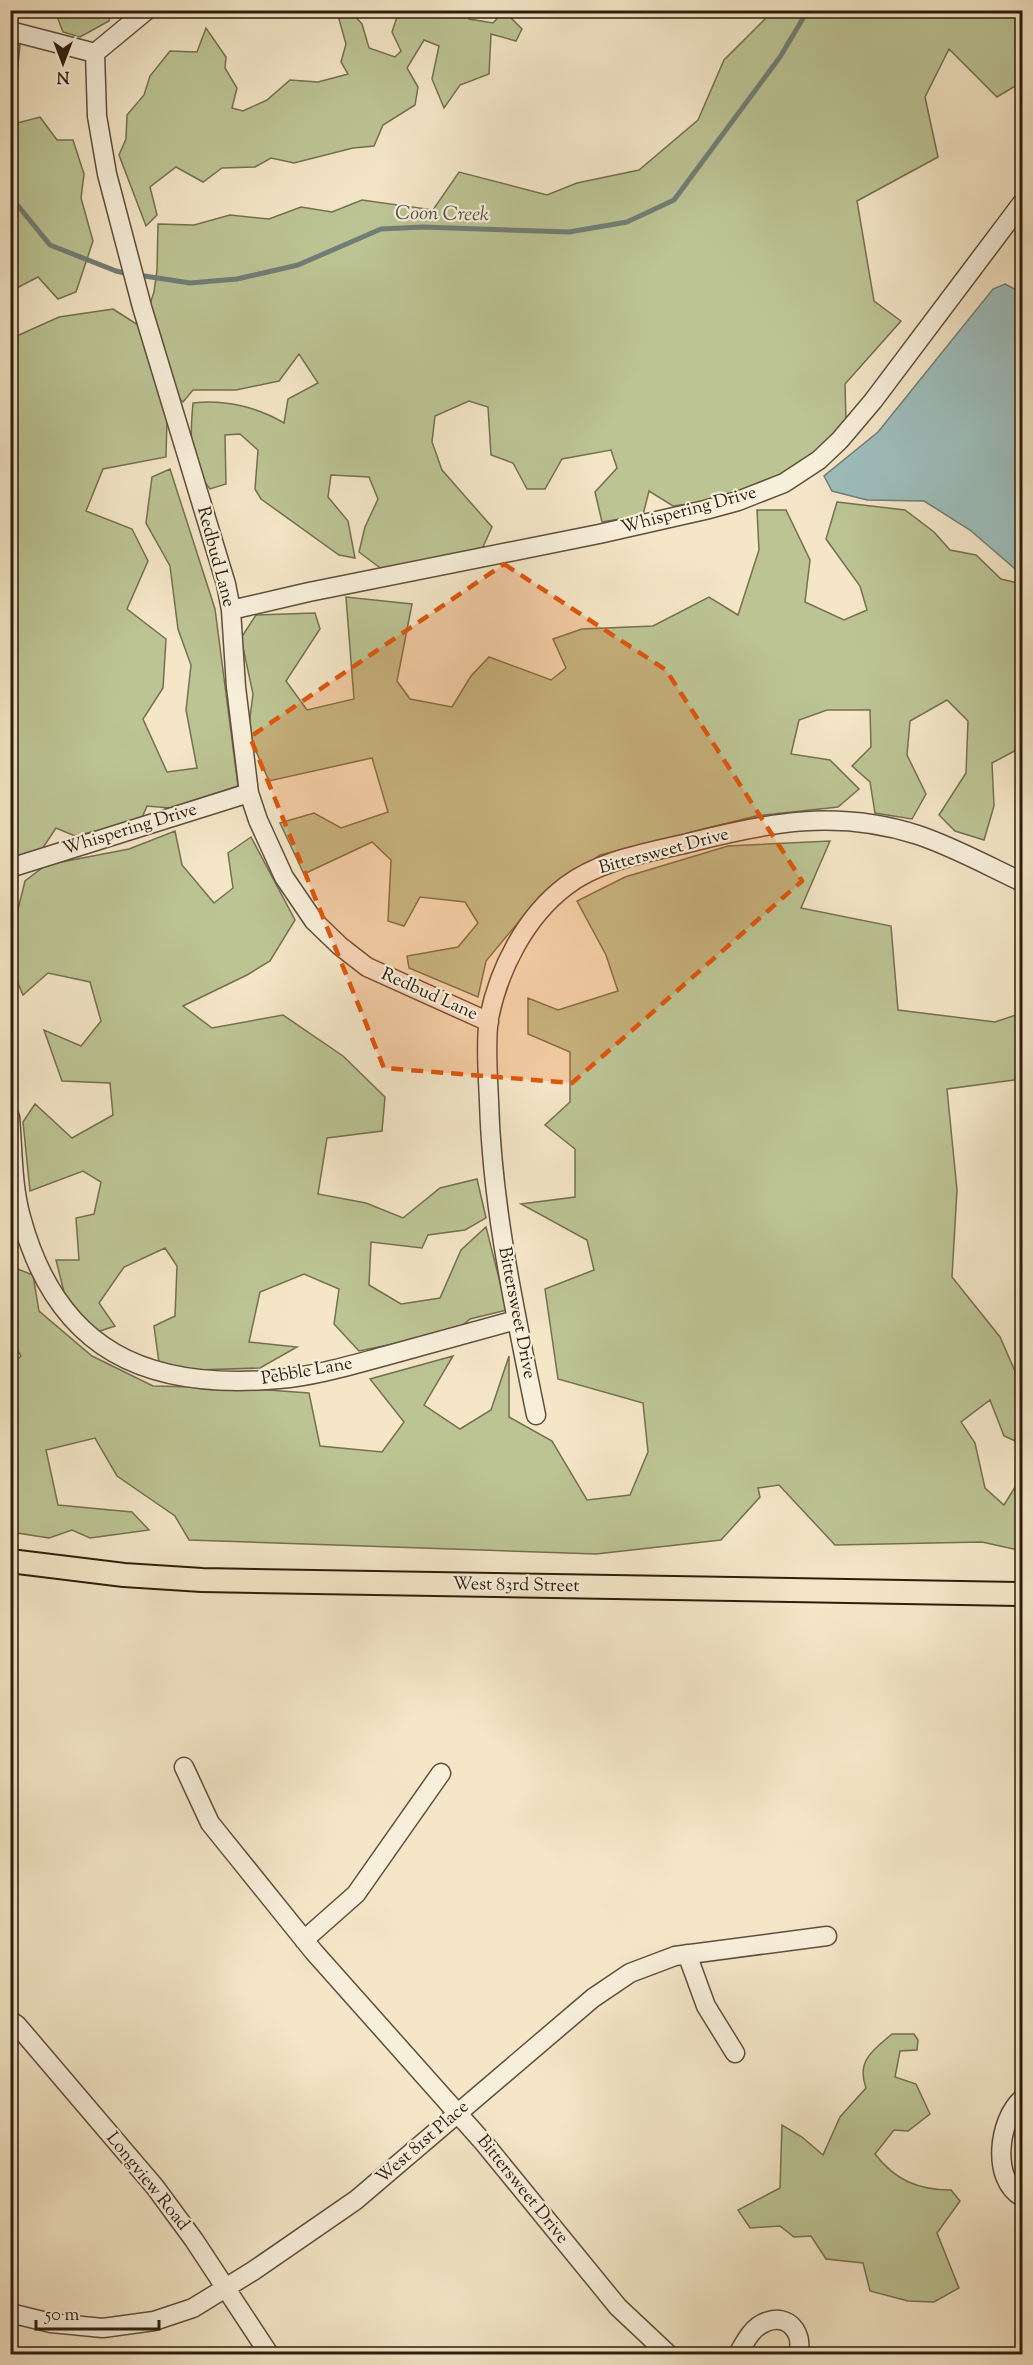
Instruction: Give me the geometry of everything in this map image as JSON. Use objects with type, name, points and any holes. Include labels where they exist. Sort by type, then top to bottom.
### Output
[{"type":"main road","name":"West 83rd Street","points":[[10,1561],[124,1575],[202,1580],[1023,1594]]},
{"type":"street","points":[[10,30],[95,53],[147,10]]},
{"type":"street","name":"Redbud Lane","points":[[95,53],[97,116],[107,174],[168,396],[226,584],[231,610],[236,687],[249,793],[258,820],[284,877],[314,921],[340,946],[367,967],[489,1022]]},
{"type":"street","name":"Whispering Drive","points":[[231,610],[705,510],[738,501],[784,483],[819,460],[860,417],[1023,203]]},
{"type":"street","name":"Whispering Drive","points":[[10,868],[249,793]]},
{"type":"street","name":"Bittersweet Drive","points":[[536,1415],[516,1320],[493,1181],[489,1107],[489,1022],[497,985],[531,922],[548,902],[567,885],[595,869],[620,860],[778,823],[802,820],[843,820],[886,826],[949,847],[1023,882]]},
{"type":"street","name":"Pebble Lane","points":[[10,1118],[20,1214],[32,1252],[57,1302],[86,1335],[110,1352],[142,1367],[193,1379],[246,1381],[281,1379],[363,1362],[516,1320]]},
{"type":"street","name":"Bittersweet Drive","points":[[184,1767],[210,1823],[304,1940],[458,2113],[618,2307],[668,2355]]},
{"type":"street","points":[[304,1940],[356,1894],[441,1773]]},
{"type":"street","name":"West 81st Place","points":[[10,2313],[51,2323],[79,2326],[129,2326],[154,2321],[193,2308],[225,2289],[356,2200],[593,1998],[630,1973],[675,1956],[827,1936]]},
{"type":"street","points":[[687,1954],[706,2006],[735,2053]]},
{"type":"street","name":"Longview Road","points":[[10,2020],[17,2025],[155,2187],[194,2240],[269,2355]]},
{"type":"street","points":[[1023,2099],[1014,2107],[1008,2124],[1003,2139],[1002,2159],[1005,2178],[1014,2192],[1023,2197]]},
{"type":"street","points":[[738,2355],[754,2330],[766,2322],[779,2319],[789,2323],[800,2339],[798,2355]]},
{"type":"highlighted area","points":[[504,564],[666,670],[802,881],[572,1083],[384,1068],[250,737]]},
{"type":"green space","points":[[55,11],[111,11],[109,21],[80,37],[63,32]]},
{"type":"green space","points":[[350,11],[362,24],[369,48],[395,57],[401,51],[392,32],[397,17],[409,11],[468,11],[469,19],[493,23],[504,11],[522,29],[516,41],[491,34],[489,74],[460,85],[444,108],[432,79],[439,46],[424,40],[407,68],[418,87],[415,105],[383,125],[374,146],[353,148],[294,163],[271,158],[255,167],[222,168],[203,182],[176,167],[150,187],[157,215],[146,226],[119,155],[126,139],[127,115],[144,95],[150,76],[170,51],[197,52],[206,28],[226,57],[225,68],[237,88],[232,108],[243,111],[267,100],[290,80],[318,82],[348,74],[341,62],[346,44],[339,19]]},
{"type":"green space","points":[[773,11],[1022,11],[1022,82],[997,97],[949,49],[925,97],[938,157],[857,201],[874,301],[901,321],[845,384],[846,421],[807,460],[771,479],[719,500],[673,506],[649,491],[643,515],[602,522],[595,492],[617,468],[611,450],[562,459],[545,489],[527,489],[513,463],[491,455],[488,407],[469,401],[435,416],[432,442],[442,470],[492,527],[482,549],[383,570],[359,552],[365,527],[378,499],[369,477],[331,475],[328,497],[348,521],[355,558],[339,555],[261,499],[255,489],[258,450],[240,434],[225,435],[226,484],[210,489],[194,459],[191,437],[193,403],[228,403],[252,409],[284,423],[288,399],[318,383],[299,354],[279,381],[236,390],[193,390],[183,402],[173,393],[148,310],[154,292],[157,270],[158,224],[194,225],[230,215],[269,219],[301,207],[332,212],[362,200],[433,210],[459,172],[547,195],[577,183],[639,170],[698,120],[724,60]]},
{"type":"green space","points":[[11,42],[20,45],[17,75],[11,80]]},
{"type":"green space","points":[[40,117],[57,140],[73,140],[84,174],[81,198],[93,241],[76,292],[58,299],[38,277],[11,291],[10,175],[17,123]]},
{"type":"green space","points":[[113,309],[138,325],[167,419],[166,457],[103,469],[86,511],[132,529],[148,561],[127,609],[166,639],[163,688],[143,719],[167,772],[197,768],[186,710],[191,665],[178,629],[170,566],[146,523],[152,477],[170,469],[215,609],[238,786],[170,808],[147,806],[141,820],[75,836],[56,828],[40,852],[15,856],[13,802],[10,800],[10,339],[59,317]]},
{"type":"green space","points":[[837,502],[905,510],[934,532],[950,550],[976,555],[1001,579],[1022,584],[1022,747],[992,763],[994,806],[984,840],[955,831],[939,815],[966,773],[968,721],[947,700],[910,721],[907,755],[926,794],[912,819],[875,813],[870,782],[852,766],[871,747],[870,710],[827,710],[799,720],[791,754],[830,760],[859,789],[838,807],[756,816],[600,855],[541,895],[486,961],[478,997],[409,968],[407,956],[458,947],[478,923],[465,902],[420,897],[404,926],[388,921],[391,860],[372,842],[304,874],[280,823],[314,813],[341,828],[388,812],[372,758],[269,781],[248,733],[253,694],[241,638],[256,615],[315,613],[320,629],[286,681],[307,710],[354,699],[346,597],[412,604],[397,681],[410,699],[452,707],[471,676],[489,657],[551,680],[566,668],[553,639],[582,629],[653,626],[709,597],[738,615],[759,550],[757,510],[786,510],[810,560],[805,602],[844,620],[867,610],[860,586],[826,539]]},
{"type":"green space","points":[[175,831],[182,865],[214,903],[233,888],[228,853],[251,837],[295,920],[270,961],[247,975],[183,1006],[212,1028],[283,1015],[343,1056],[385,1097],[382,1131],[327,1138],[318,1194],[366,1203],[403,1218],[440,1188],[477,1179],[486,1218],[465,1230],[428,1235],[422,1248],[371,1242],[369,1285],[401,1304],[440,1298],[461,1250],[486,1227],[507,1310],[470,1319],[456,1331],[359,1351],[334,1324],[339,1289],[304,1274],[260,1292],[249,1342],[297,1347],[260,1368],[196,1370],[159,1363],[154,1326],[175,1316],[177,1266],[165,1248],[124,1267],[99,1303],[115,1326],[94,1333],[64,1292],[56,1260],[79,1260],[76,1218],[94,1214],[101,1182],[83,1171],[30,1191],[23,1122],[35,1104],[72,1138],[113,1115],[110,1083],[62,1081],[44,1030],[81,1046],[101,1021],[90,982],[48,973],[23,995],[11,967],[11,938],[25,881],[46,865],[129,849]]},
{"type":"green space","points":[[830,841],[801,908],[891,926],[898,1010],[995,1022],[1022,1013],[1022,1079],[947,1089],[957,1190],[952,1277],[1000,1337],[1022,1387],[1022,1440],[1020,1443],[1004,1436],[990,1400],[961,1422],[975,1443],[985,1488],[1004,1505],[1015,1487],[1022,1488],[1022,1551],[982,1542],[835,1545],[779,1485],[758,1488],[760,1497],[721,1540],[596,1554],[189,1540],[175,1516],[117,1476],[95,1438],[46,1450],[58,1505],[132,1512],[149,1530],[90,1538],[72,1530],[49,1538],[11,1532],[11,1365],[21,1356],[11,1340],[10,1266],[33,1275],[39,1311],[92,1356],[153,1386],[240,1388],[309,1393],[320,1446],[382,1452],[404,1422],[370,1379],[453,1356],[424,1405],[460,1429],[491,1410],[509,1356],[509,1417],[552,1441],[587,1500],[630,1495],[648,1452],[643,1403],[558,1379],[545,1289],[594,1270],[587,1240],[521,1204],[575,1197],[575,1149],[545,1125],[570,1102],[570,1052],[528,1034],[528,998],[558,1010],[618,991],[606,955],[577,901],[625,877],[728,846]]},
{"type":"green space","points":[[892,2034],[914,2034],[918,2040],[917,2050],[900,2051],[895,2077],[916,2084],[930,2114],[908,2131],[894,2130],[875,2154],[891,2171],[908,2182],[928,2188],[951,2190],[960,2201],[937,2233],[959,2288],[934,2302],[908,2301],[870,2291],[863,2263],[826,2259],[811,2236],[794,2237],[780,2226],[750,2228],[738,2210],[780,2188],[782,2125],[802,2137],[823,2155],[840,2117],[866,2088],[863,2070],[868,2057]]},
{"type":"water","points":[[1005,284],[1022,293],[1022,575],[970,530],[924,501],[867,500],[832,491],[824,476],[878,432],[993,289]]},
{"type":"waterway","name":"Coon Creek","points":[[138,275],[190,283],[237,279],[298,265],[381,229],[422,227],[569,232],[627,222],[674,200],[780,57],[808,10]]},
{"type":"waterway","name":"Coon Creek","points":[[10,196],[50,245],[129,274]]}]
